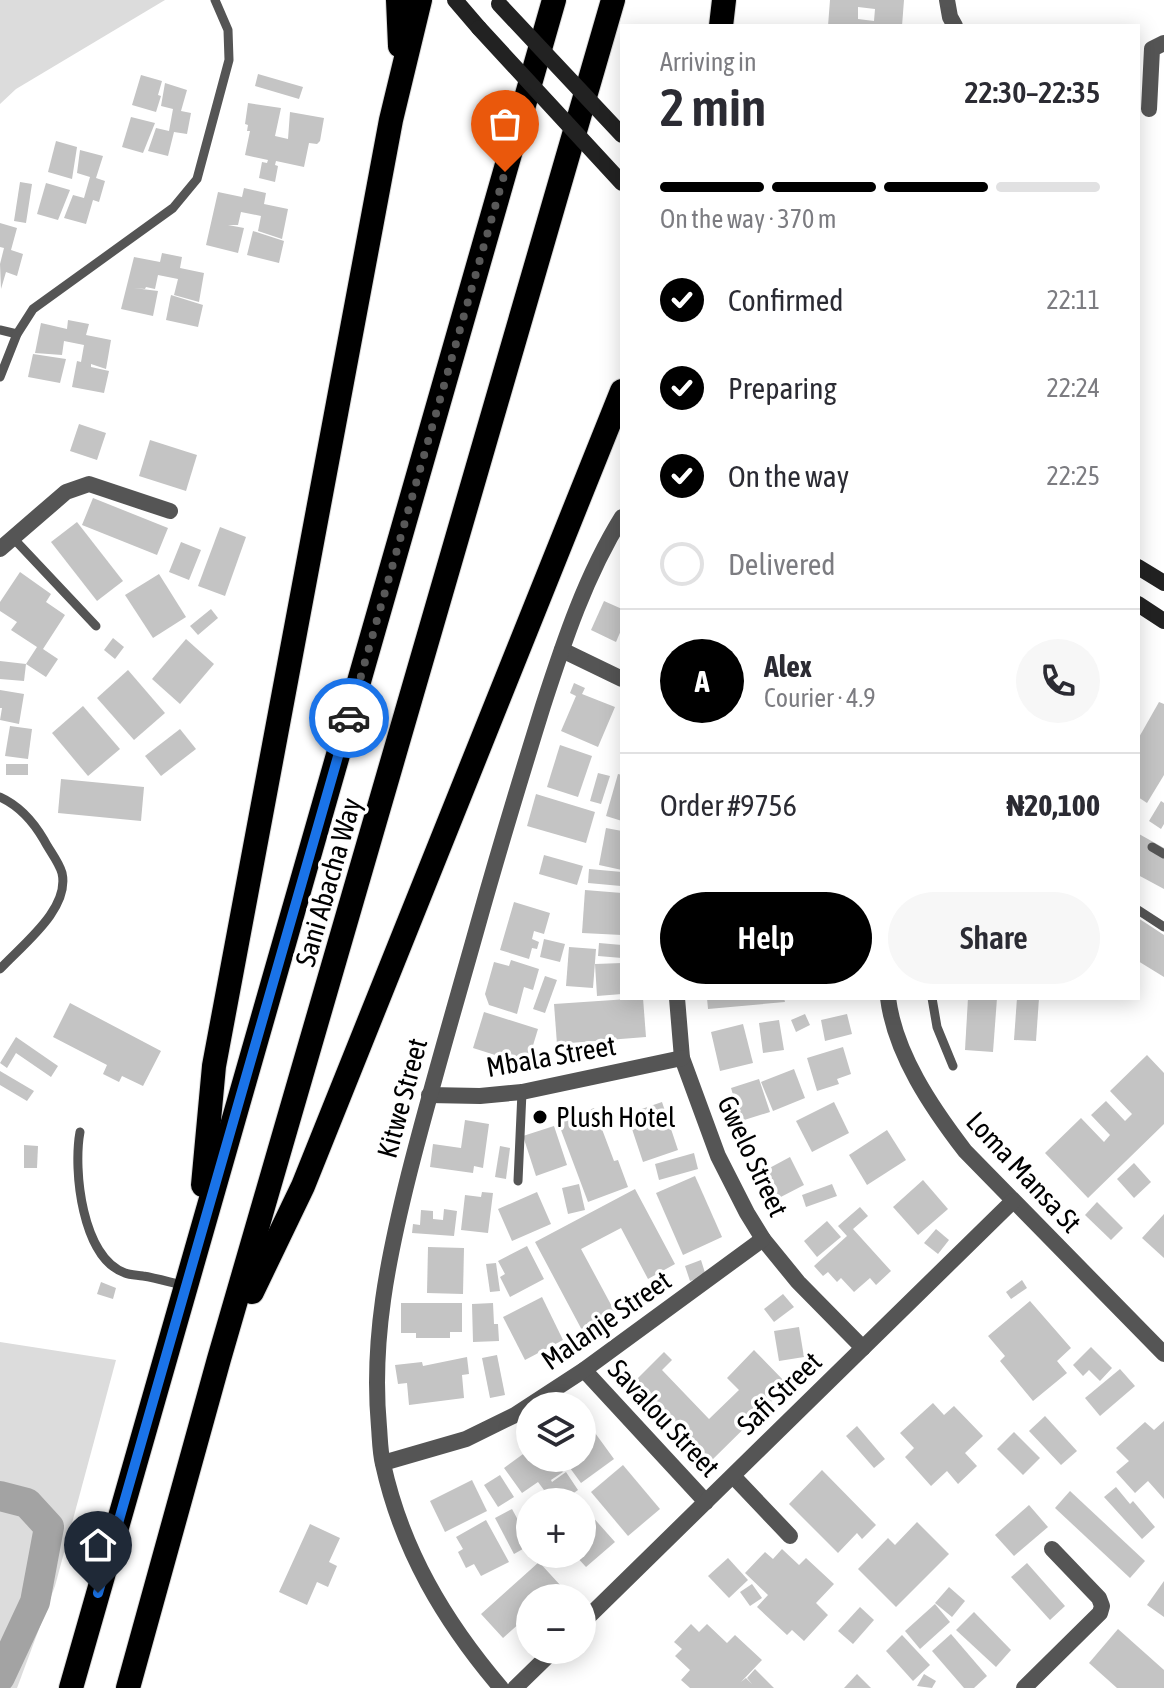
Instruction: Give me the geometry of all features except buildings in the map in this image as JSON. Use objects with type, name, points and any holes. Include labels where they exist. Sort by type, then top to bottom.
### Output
[{"type":"highway","points":[[398,0],[399,85]]},
{"type":"highway","points":[[198,1243],[214,1066],[399,85],[420,0]]},
{"type":"highway","name":"Sani Abacha Way","points":[[71,1688],[554,0]]},
{"type":"highway","name":"Sani Abacha Way","points":[[128,1688],[219,1359],[613,0]]},
{"type":"highway","points":[[721,24],[724,0]]},
{"type":"highway","points":[[219,1359],[303,1186],[620,396]]},
{"type":"main road","points":[[455,0],[620,181]]},
{"type":"main road","points":[[497,2],[620,133]]},
{"type":"main road","points":[[1140,568],[1164,583]]},
{"type":"main road","points":[[1140,605],[1164,621]]},
{"type":"street","points":[[947,0],[954,24]]},
{"type":"street","points":[[1149,109],[1152,49],[1164,43]]},
{"type":"street","points":[[7,544],[66,492],[89,484],[170,511]]},
{"type":"street","name":"Kitwe Street","points":[[501,1688],[453,1626],[420,1573],[383,1463],[376,1392],[378,1328],[388,1260],[429,1095],[513,801],[562,650],[601,551],[620,520]]},
{"type":"street","points":[[562,650],[620,678]]},
{"type":"street","name":"Gwelo Street","points":[[677,1000],[682,1058],[718,1156],[763,1239],[798,1282],[863,1348]]},
{"type":"street","name":"Loma Mansa St","points":[[889,1000],[908,1062],[936,1114],[965,1151],[1164,1354]]},
{"type":"street","name":"Mbala Street","points":[[429,1095],[480,1096],[522,1092],[682,1058]]},
{"type":"street","name":"Safi Street","points":[[596,1609],[1013,1201]]},
{"type":"street","name":"Malanje Street","points":[[383,1463],[466,1439],[515,1415],[584,1370],[763,1239]]},
{"type":"street","name":"Savalou Street","points":[[584,1370],[706,1502]]},
{"type":"street","points":[[733,1476],[790,1536]]},
{"type":"street","points":[[1024,1688],[1100,1613],[1102,1606],[1099,1598],[1052,1549]]},
{"type":"street","points":[[515,1688],[540,1664]]},
{"type":"lane","points":[[0,377],[17,334],[33,309],[173,208],[197,179],[229,60],[228,30],[215,0]]},
{"type":"lane","points":[[0,330],[17,334]]},
{"type":"lane","points":[[7,544],[96,626]]},
{"type":"lane","points":[[0,797],[10,801],[33,820],[61,870],[63,888],[58,907],[0,969]]},
{"type":"lane","points":[[1152,847],[1164,854]]},
{"type":"lane","points":[[1140,911],[1164,927]]},
{"type":"lane","points":[[932,1000],[937,1027],[953,1066]]},
{"type":"lane","points":[[518,1181],[522,1092]]},
{"type":"lane","points":[[80,1132],[78,1184],[98,1248],[111,1265],[125,1274],[186,1286]]},
{"type":"shaded area","points":[[0,0],[165,0],[16,89],[0,104]]},
{"type":"shaded area","points":[[0,1342],[116,1360],[55,1586],[17,1688],[0,1688]]},
{"type":"waterway","points":[[0,1496],[27,1503],[49,1527],[35,1602],[0,1677]]},
{"type":"way so far","points":[[349,718],[505,172]]},
{"type":"place","name":"Plush Hotel","points":[[540,1117]]},
{"type":"route","points":[[98,1593],[349,718]]}]
